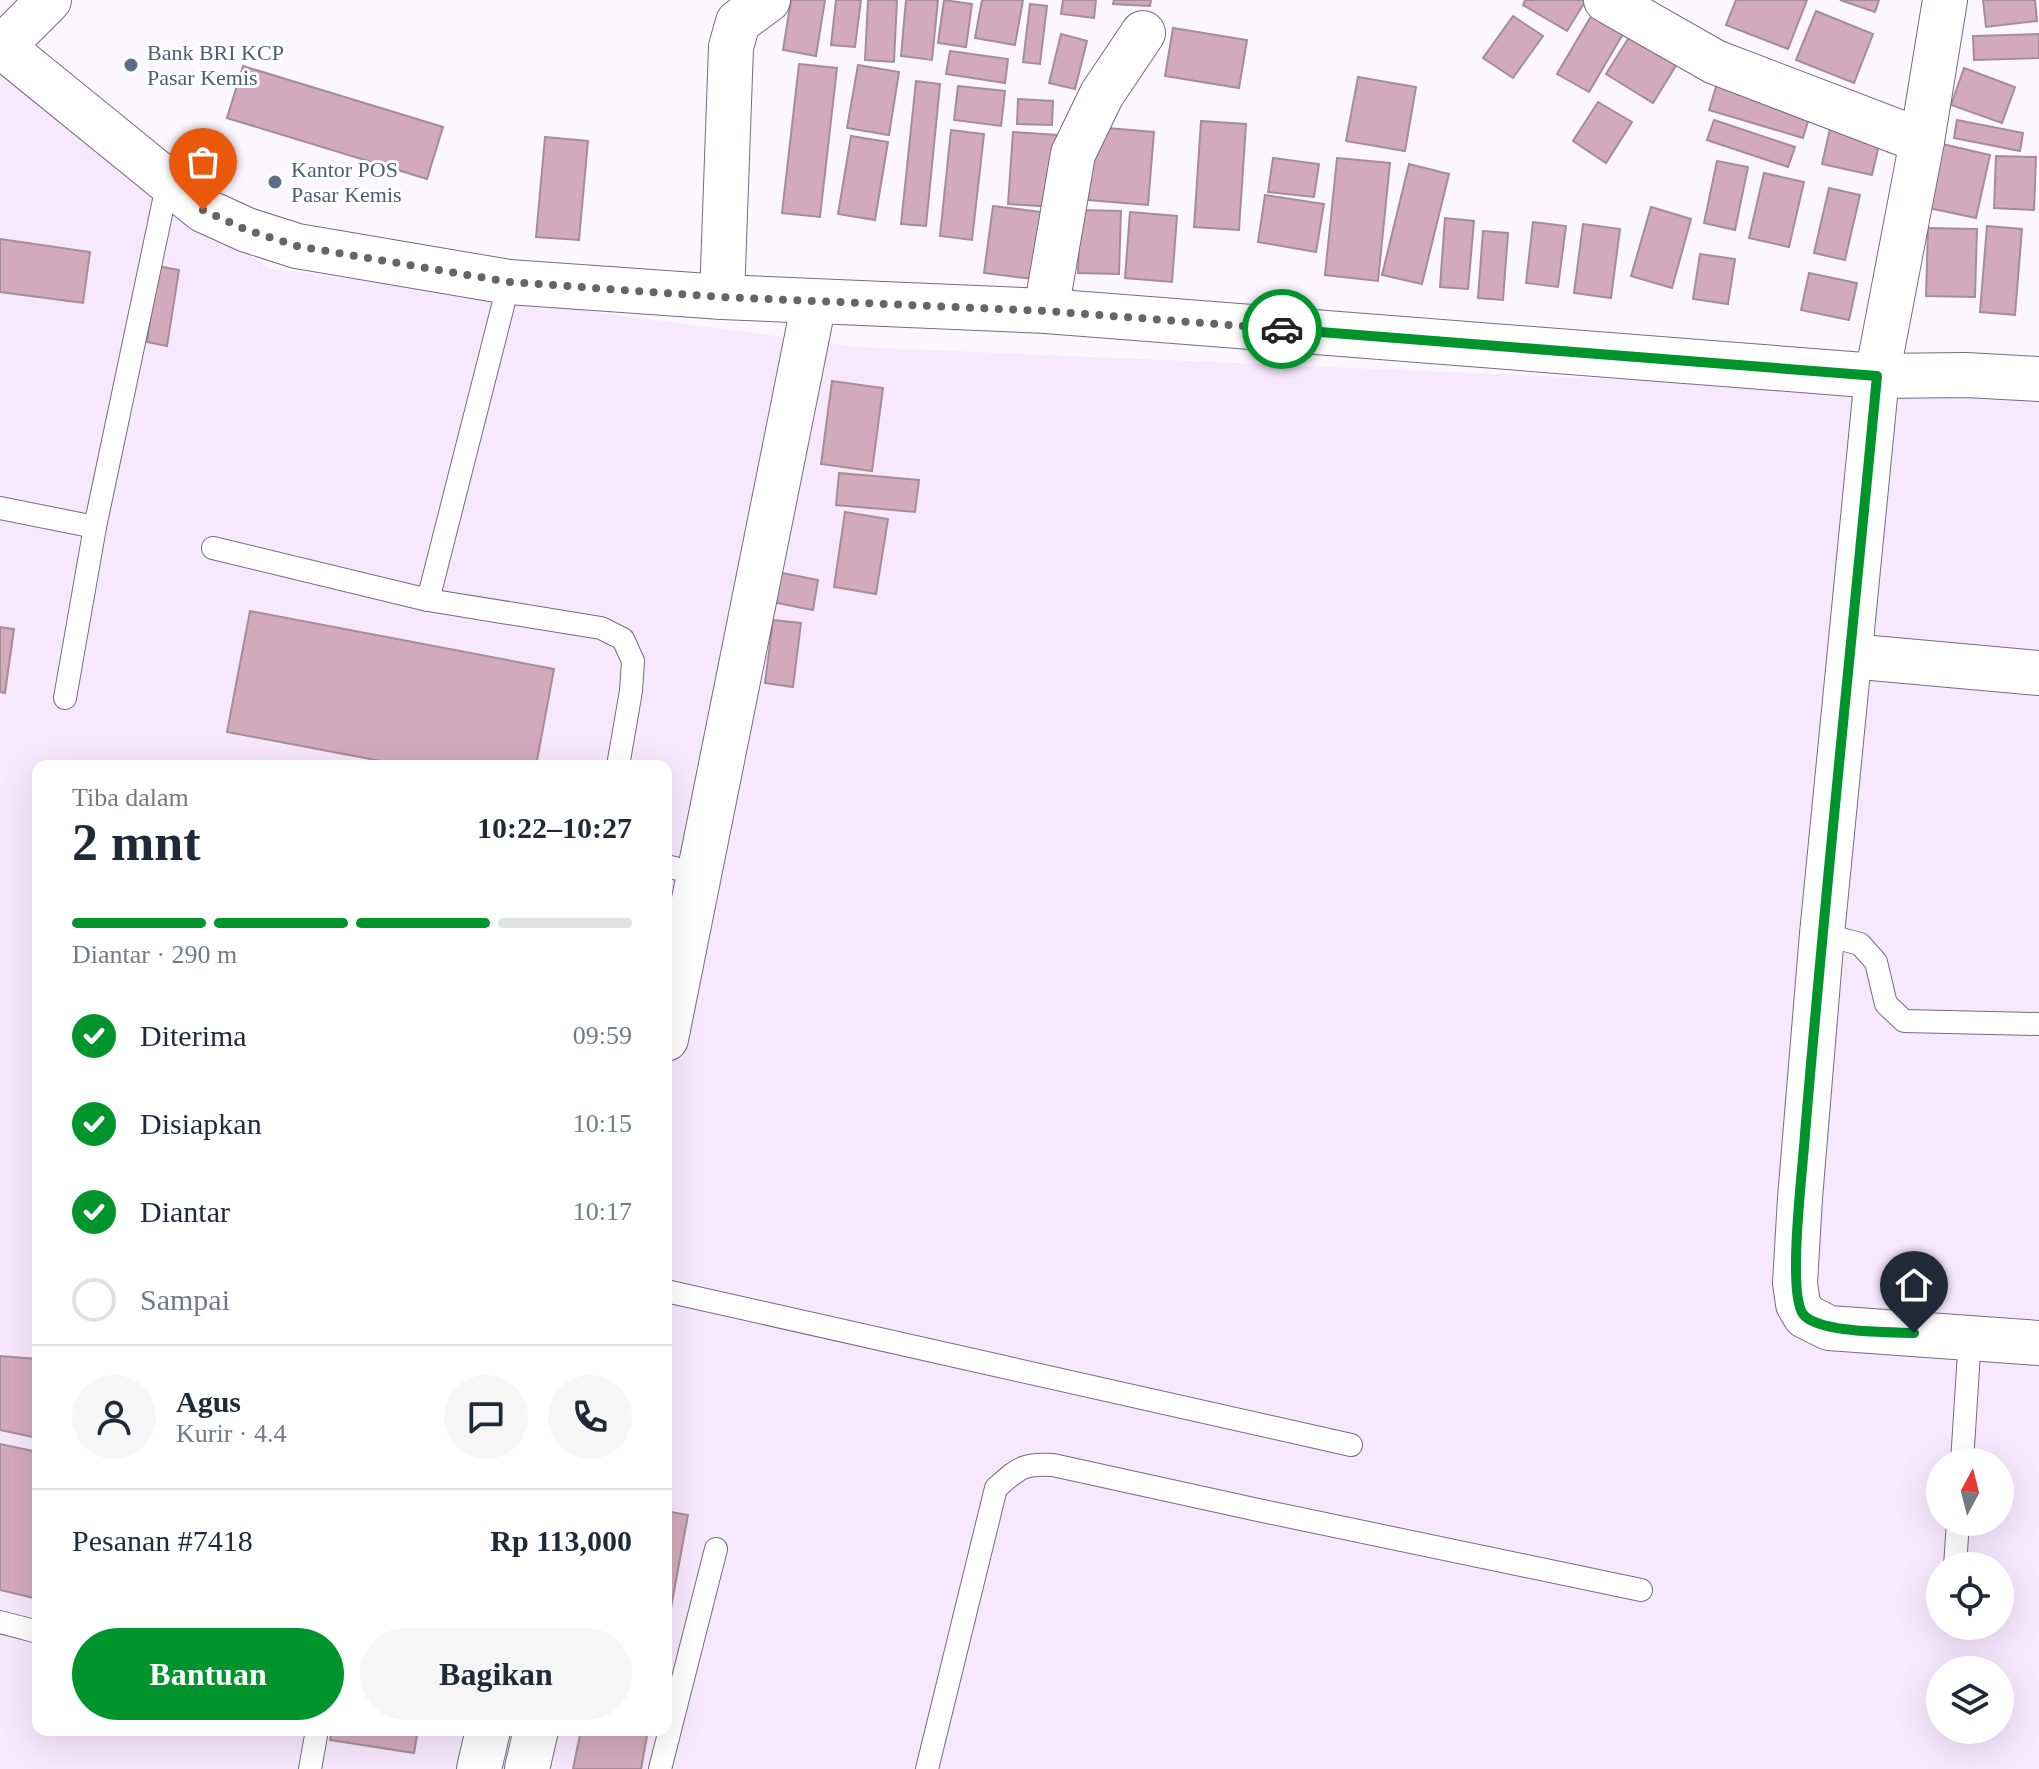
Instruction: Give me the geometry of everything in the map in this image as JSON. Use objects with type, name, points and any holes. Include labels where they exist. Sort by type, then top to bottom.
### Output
[{"type":"street","points":[[49,0],[1,46],[203,210],[247,230],[297,246],[509,282],[814,302],[1046,311],[1877,376],[1966,375],[2039,379]]},
{"type":"street","points":[[1606,0],[1715,62],[1922,141]]},
{"type":"street","points":[[1945,0],[1922,141],[1877,376],[1822,934],[1795,1283],[1798,1304],[1805,1316],[1829,1328],[2039,1343]]},
{"type":"street","points":[[722,297],[731,47],[738,22],[758,3]]},
{"type":"street","points":[[1046,311],[1073,154],[1102,94],[1143,33]]},
{"type":"street","points":[[672,979],[683,870],[814,302]]},
{"type":"street","points":[[1850,656],[2039,673]]},
{"type":"street","points":[[479,1769],[487,1736]]},
{"type":"street","points":[[527,1769],[535,1736]]},
{"type":"lane","points":[[65,698],[95,527],[168,181]]},
{"type":"lane","points":[[428,600],[509,282]]},
{"type":"lane","points":[[0,508],[95,527]]},
{"type":"lane","points":[[213,548],[428,600],[601,628],[623,639],[633,661],[619,760]]},
{"type":"lane","points":[[1822,934],[1860,944],[1876,962],[1886,1004],[1904,1021],[2039,1024]]},
{"type":"lane","points":[[672,1292],[1351,1445]]},
{"type":"lane","points":[[1963,1448],[1970,1337]]},
{"type":"lane","points":[[927,1769],[996,1488],[1015,1471],[1032,1464],[1053,1465],[1641,1590]]},
{"type":"lane","points":[[672,1722],[716,1549]]},
{"type":"lane","points":[[0,1622],[32,1630]]},
{"type":"lane","points":[[310,1769],[316,1736]]},
{"type":"lane","points":[[660,1769],[668,1736]]},
{"type":"shaded area","points":[[0,65],[267,268],[858,347],[2039,397],[2039,1769],[0,1769]]},
{"type":"building","points":[[791,0],[825,0],[816,56],[783,50]]},
{"type":"building","points":[[836,0],[861,0],[855,47],[831,45]]},
{"type":"building","points":[[868,0],[897,0],[894,62],[865,60]]},
{"type":"building","points":[[906,0],[938,0],[932,60],[901,56]]},
{"type":"building","points":[[944,0],[972,4],[966,47],[938,43]]},
{"type":"building","points":[[982,0],[1023,0],[1015,45],[975,38]]},
{"type":"building","points":[[1063,0],[1096,0],[1094,18],[1061,14]]},
{"type":"building","points":[[1114,0],[1151,0],[1150,6],[1113,4]]},
{"type":"building","points":[[1525,0],[1586,0],[1567,31],[1523,5]]},
{"type":"building","points":[[1736,0],[1807,0],[1788,49],[1726,25]]},
{"type":"building","points":[[1840,0],[1879,0],[1875,12]]},
{"type":"building","points":[[1983,0],[2035,0],[2037,21],[1986,27]]},
{"type":"building","points":[[1030,4],[1047,6],[1040,64],[1023,62]]},
{"type":"building","points":[[1596,8],[1627,27],[1589,92],[1557,74]]},
{"type":"building","points":[[1816,11],[1873,34],[1854,83],[1796,60]]},
{"type":"building","points":[[1513,16],[1543,36],[1513,78],[1483,58]]},
{"type":"building","points":[[1173,28],[1247,40],[1239,88],[1165,76]]},
{"type":"building","points":[[1633,31],[1680,59],[1653,103],[1606,74]]},
{"type":"building","points":[[1061,34],[1087,41],[1075,89],[1049,83]]},
{"type":"building","points":[[2039,34],[2039,58],[1974,60],[1973,36]]},
{"type":"building","points":[[950,51],[1008,59],[1005,83],[946,74]]},
{"type":"building","points":[[799,64],[837,68],[820,217],[782,213]]},
{"type":"building","points":[[858,65],[899,72],[889,135],[847,128]]},
{"type":"building","points":[[243,66],[443,127],[427,179],[227,118]]},
{"type":"building","points":[[1964,68],[2015,87],[2002,123],[1951,105]]},
{"type":"building","points":[[1358,77],[1416,87],[1405,151],[1346,141]]},
{"type":"building","points":[[1719,77],[1813,105],[1803,138],[1709,110]]},
{"type":"building","points":[[916,81],[940,84],[926,226],[901,224]]},
{"type":"building","points":[[958,86],[1005,91],[1001,126],[954,120]]},
{"type":"building","points":[[1018,99],[1053,101],[1052,125],[1017,124]]},
{"type":"building","points":[[1598,102],[1632,122],[1606,163],[1573,141]]},
{"type":"building","points":[[1714,120],[1795,147],[1788,167],[1707,140]]},
{"type":"building","points":[[1832,120],[1882,132],[1872,175],[1822,164]]},
{"type":"building","points":[[1957,120],[2023,133],[2020,151],[1954,138]]},
{"type":"building","points":[[1201,121],[1246,124],[1239,230],[1194,227]]},
{"type":"building","points":[[1095,127],[1154,132],[1148,205],[1088,200]]},
{"type":"building","points":[[951,130],[984,134],[972,240],[940,236]]},
{"type":"building","points":[[1013,132],[1058,135],[1053,207],[1008,204]]},
{"type":"building","points":[[851,136],[888,142],[875,220],[838,214]]},
{"type":"building","points":[[545,137],[588,141],[579,240],[536,237]]},
{"type":"building","points":[[1938,143],[1990,155],[1976,218],[1924,207]]},
{"type":"building","points":[[1996,156],[2036,157],[2034,210],[1994,208]]},
{"type":"building","points":[[1273,158],[1319,164],[1314,197],[1268,192]]},
{"type":"building","points":[[1337,158],[1390,163],[1378,281],[1325,275]]},
{"type":"building","points":[[1717,161],[1748,167],[1735,230],[1704,223]]},
{"type":"building","points":[[1409,164],[1449,174],[1422,284],[1382,275]]},
{"type":"building","points":[[1764,173],[1804,182],[1789,247],[1749,238]]},
{"type":"building","points":[[1829,188],[1860,195],[1845,260],[1814,253]]},
{"type":"building","points":[[1265,195],[1324,204],[1316,252],[1258,242]]},
{"type":"building","points":[[993,206],[1041,212],[1033,279],[984,273]]},
{"type":"building","points":[[1651,207],[1691,219],[1672,288],[1631,276]]},
{"type":"building","points":[[1080,210],[1121,211],[1119,274],[1078,273]]},
{"type":"building","points":[[1130,212],[1177,216],[1172,282],[1125,278]]},
{"type":"building","points":[[1445,218],[1474,221],[1468,289],[1440,287]]},
{"type":"building","points":[[1533,222],[1566,226],[1558,287],[1526,283]]},
{"type":"building","points":[[1583,224],[1620,229],[1611,298],[1574,293]]},
{"type":"building","points":[[1987,226],[2022,229],[2015,315],[1980,312]]},
{"type":"building","points":[[1928,228],[1977,229],[1975,297],[1926,296]]},
{"type":"building","points":[[1483,231],[1508,233],[1503,300],[1478,298]]},
{"type":"building","points":[[0,239],[90,252],[83,303],[0,292]]},
{"type":"building","points":[[1700,254],[1735,259],[1728,304],[1693,299]]},
{"type":"building","points":[[158,266],[179,270],[167,346],[147,342]]},
{"type":"building","points":[[1809,273],[1857,283],[1849,320],[1801,310]]},
{"type":"building","points":[[832,381],[883,388],[872,471],[821,464]]},
{"type":"building","points":[[839,473],[919,480],[915,512],[836,505]]},
{"type":"building","points":[[845,512],[888,519],[876,594],[834,587]]},
{"type":"building","points":[[777,572],[818,580],[813,610],[772,602]]},
{"type":"building","points":[[250,611],[554,669],[537,760],[375,760],[227,732]]},
{"type":"building","points":[[773,620],[801,623],[793,687],[765,683]]},
{"type":"building","points":[[0,627],[14,629],[5,693],[0,692]]},
{"type":"building","points":[[0,1356],[32,1359],[32,1437],[0,1430]]},
{"type":"building","points":[[0,1444],[32,1451],[32,1598],[0,1590]]},
{"type":"building","points":[[672,1512],[688,1515],[672,1602]]},
{"type":"building","points":[[331,1736],[417,1736],[414,1753],[330,1740]]},
{"type":"building","points":[[580,1736],[647,1736],[641,1769],[573,1769]]},
{"type":"way so far","points":[[203,210],[247,230],[297,246],[509,282],[814,302],[1046,311],[1282,329]]},
{"type":"place","name":"Bank BRI KCP Pasar Kemis","points":[[131,65]]},
{"type":"place","name":"Kantor POS Pasar Kemis","points":[[275,182]]},
{"type":"route","points":[[1282,329],[1877,376],[1822,934],[1795,1283],[1798,1304],[1805,1316],[1829,1328],[1914,1333]]}]
